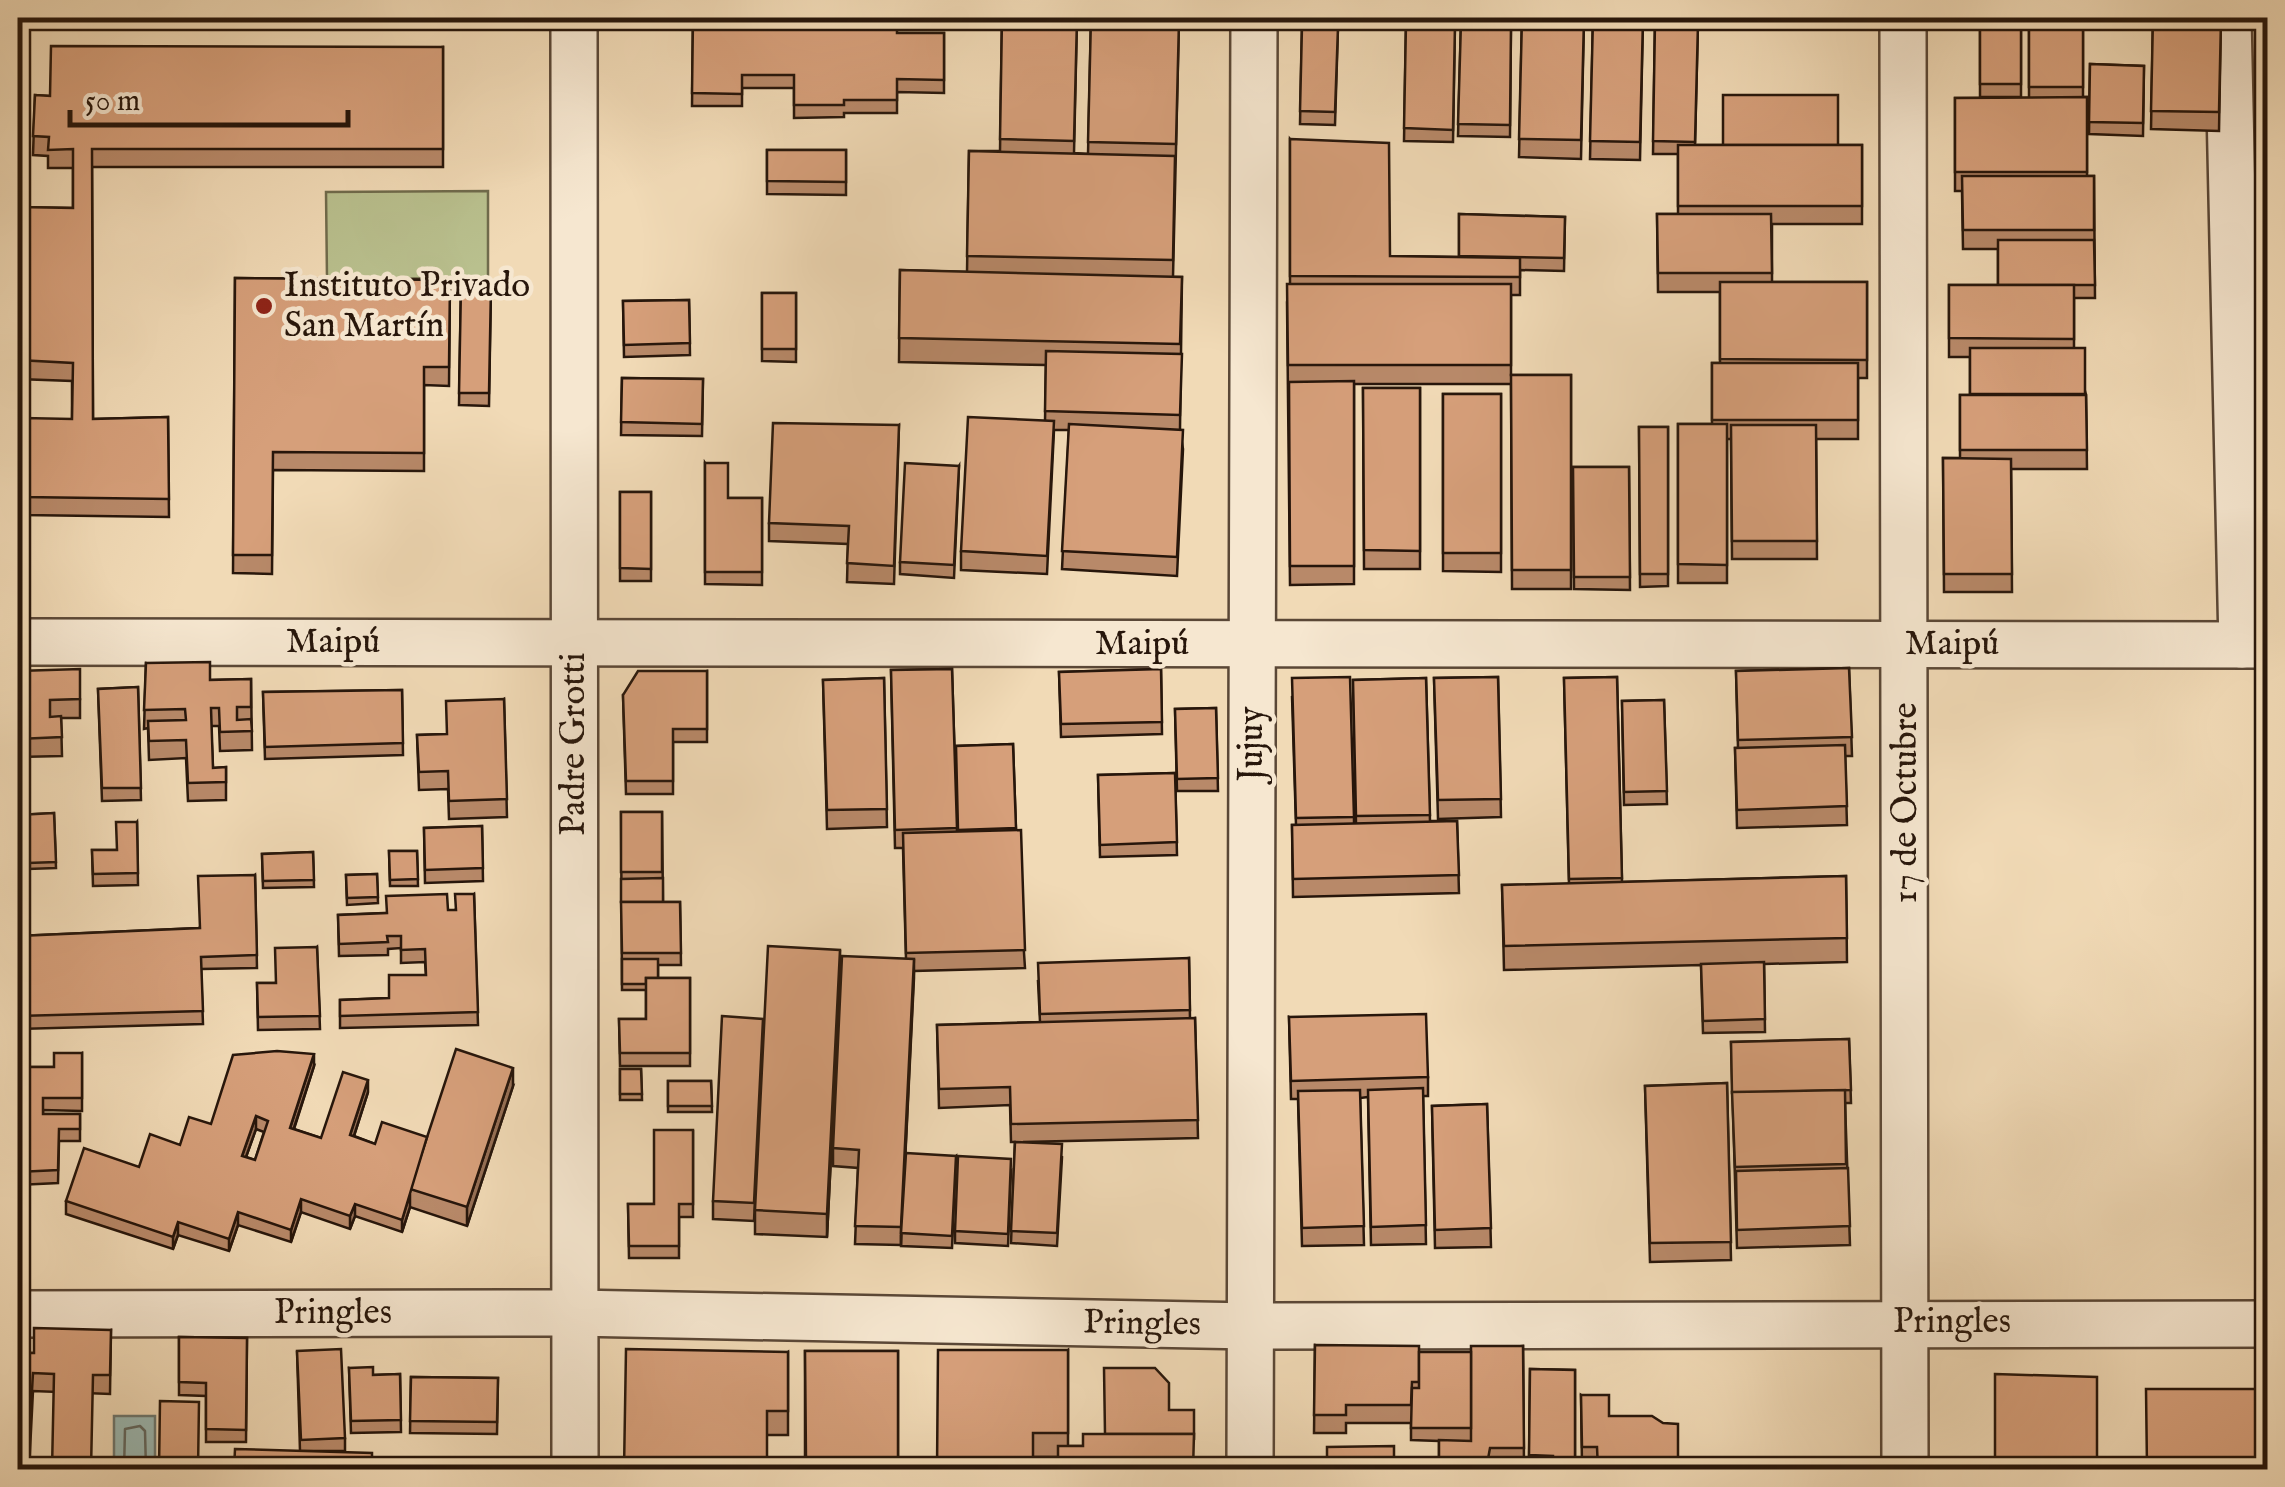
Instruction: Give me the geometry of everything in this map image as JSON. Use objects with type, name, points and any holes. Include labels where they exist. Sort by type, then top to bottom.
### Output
[{"type":"street","name":"Padre Grotti","points":[[574,18],[574,1470]]},
{"type":"street","name":"Jujuy","points":[[1250,1470],[1254,18]]},
{"type":"street","name":"17 de Octubre","points":[[1903,18],[1905,1470]]},
{"type":"street","points":[[2228,18],[2255,645]]},
{"type":"street","name":"Maipú","points":[[18,642],[2255,645]]},
{"type":"street","name":"Pringles","points":[[18,1314],[574,1313],[1251,1326],[2268,1324]]},
{"type":"green space","points":[[488,191],[488,278],[327,279],[326,192]]},
{"type":"water","points":[[114,1416],[155,1416],[155,1469],[114,1469]]},
{"type":"building","points":[[693,18],[897,18],[897,33],[944,33],[944,80],[897,79],[897,100],[844,100],[844,105],[794,105],[794,75],[742,75],[742,94],[692,93]]},
{"type":"building","points":[[1002,18],[1077,18],[1074,141],[1000,139]]},
{"type":"building","points":[[1091,18],[1179,20],[1176,144],[1088,142]]},
{"type":"building","points":[[1522,18],[1584,18],[1581,140],[1519,139]]},
{"type":"building","points":[[1593,18],[1643,18],[1640,142],[1590,141]]},
{"type":"building","points":[[2029,18],[2083,18],[2083,87],[2029,87]]},
{"type":"building","points":[[2153,18],[2221,18],[2219,112],[2151,111]]},
{"type":"building","points":[[2021,19],[2021,84],[1980,84],[1980,20]]},
{"type":"building","points":[[1461,22],[1511,24],[1510,125],[1458,124]]},
{"type":"building","points":[[1655,22],[1698,23],[1695,142],[1653,141]]},
{"type":"building","points":[[1406,23],[1455,23],[1453,130],[1404,128]]},
{"type":"building","points":[[1302,26],[1338,27],[1335,112],[1300,111]]},
{"type":"building","points":[[51,46],[443,47],[443,149],[92,149],[93,419],[168,417],[169,499],[23,497],[18,480],[18,437],[24,437],[24,418],[72,419],[73,363],[18,360],[18,207],[73,208],[73,149],[48,150],[49,137],[33,136],[35,95],[50,96]]},
{"type":"building","points":[[2090,64],[2144,66],[2143,123],[2089,122]]},
{"type":"building","points":[[1723,95],[1838,95],[1838,145],[1723,145]]},
{"type":"building","points":[[2087,97],[2087,172],[1955,172],[1955,98]]},
{"type":"building","points":[[1290,139],[1389,143],[1390,256],[1520,258],[1520,277],[1290,276]]},
{"type":"building","points":[[1678,145],[1862,145],[1862,206],[1678,206]]},
{"type":"building","points":[[767,150],[846,150],[846,182],[767,181]]},
{"type":"building","points":[[969,151],[1175,156],[1173,260],[967,256]]},
{"type":"building","points":[[1962,176],[2094,176],[2094,230],[1963,230]]},
{"type":"building","points":[[1459,214],[1565,217],[1564,258],[1459,256]]},
{"type":"building","points":[[1657,214],[1771,214],[1772,273],[1658,273]]},
{"type":"building","points":[[1998,240],[2094,240],[2095,285],[1998,285]]},
{"type":"building","points":[[900,270],[1182,277],[1180,344],[899,338]]},
{"type":"building","points":[[235,278],[450,280],[449,367],[424,367],[424,453],[273,452],[272,555],[233,555]]},
{"type":"building","points":[[1720,282],[1867,282],[1867,360],[1720,359]]},
{"type":"building","points":[[1287,284],[1511,284],[1511,365],[1288,365]]},
{"type":"building","points":[[1949,285],[2074,285],[2074,339],[1949,338]]},
{"type":"building","points":[[461,286],[491,286],[489,393],[459,393]]},
{"type":"building","points":[[762,293],[796,293],[796,349],[762,349]]},
{"type":"building","points":[[689,300],[690,343],[624,345],[623,301]]},
{"type":"building","points":[[1970,348],[2085,348],[2085,394],[1970,394]]},
{"type":"building","points":[[1046,351],[1182,354],[1180,415],[1045,411]]},
{"type":"building","points":[[1712,363],[1858,363],[1858,420],[1712,420]]},
{"type":"building","points":[[1511,375],[1571,375],[1571,570],[1512,570]]},
{"type":"building","points":[[622,378],[703,379],[702,424],[621,422]]},
{"type":"building","points":[[1354,381],[1354,566],[1290,566],[1289,382]]},
{"type":"building","points":[[1363,388],[1420,388],[1420,551],[1364,550]]},
{"type":"building","points":[[1443,394],[1501,394],[1501,553],[1443,553]]},
{"type":"building","points":[[1960,395],[2086,395],[2087,450],[1960,450]]},
{"type":"building","points":[[968,417],[1054,421],[1047,556],[961,551]]},
{"type":"building","points":[[773,423],[899,425],[894,566],[847,563],[849,526],[769,523]]},
{"type":"building","points":[[1069,424],[1183,430],[1177,557],[1062,551]]},
{"type":"building","points":[[1678,424],[1727,424],[1727,565],[1678,564]]},
{"type":"building","points":[[1731,425],[1816,425],[1817,541],[1732,541]]},
{"type":"building","points":[[1639,427],[1668,427],[1668,574],[1640,574]]},
{"type":"building","points":[[1943,458],[2011,459],[2012,574],[1944,574]]},
{"type":"building","points":[[705,463],[728,463],[728,498],[762,498],[762,572],[705,572]]},
{"type":"building","points":[[905,463],[959,466],[954,565],[900,562]]},
{"type":"building","points":[[1573,467],[1629,467],[1630,577],[1574,577]]},
{"type":"building","points":[[620,492],[651,492],[651,569],[620,568]]},
{"type":"building","points":[[210,662],[210,680],[251,679],[251,707],[237,707],[237,720],[251,719],[252,731],[220,732],[219,708],[211,708],[213,768],[226,767],[226,782],[188,783],[186,740],[149,741],[148,721],[186,720],[185,709],[144,710],[146,663]]},
{"type":"building","points":[[1849,668],[1852,737],[1738,740],[1736,671]]},
{"type":"building","points":[[80,669],[80,699],[50,700],[50,717],[61,716],[62,737],[18,739],[18,671]]},
{"type":"building","points":[[952,669],[957,828],[895,830],[891,670]]},
{"type":"building","points":[[1161,669],[1162,722],[1061,724],[1059,672]]},
{"type":"building","points":[[638,671],[707,671],[707,729],[673,729],[673,781],[626,781],[623,695]]},
{"type":"building","points":[[1350,677],[1354,817],[1296,818],[1292,678]]},
{"type":"building","points":[[1498,677],[1501,799],[1438,800],[1434,678]]},
{"type":"building","points":[[1617,677],[1622,878],[1569,879],[1564,678]]},
{"type":"building","points":[[884,678],[887,809],[827,810],[823,680]]},
{"type":"building","points":[[1426,678],[1430,815],[1356,816],[1353,680]]},
{"type":"building","points":[[138,687],[141,788],[102,788],[98,689]]},
{"type":"building","points":[[402,690],[403,743],[265,747],[263,692]]},
{"type":"building","points":[[504,699],[507,799],[449,801],[448,771],[419,772],[417,735],[447,734],[446,701]]},
{"type":"building","points":[[1664,700],[1667,791],[1624,792],[1622,701]]},
{"type":"building","points":[[1216,708],[1218,778],[1177,779],[1175,709]]},
{"type":"building","points":[[1013,744],[1016,828],[958,830],[956,746]]},
{"type":"building","points":[[1845,745],[1847,806],[1737,810],[1735,748]]},
{"type":"building","points":[[1175,773],[1177,842],[1100,845],[1098,775]]},
{"type":"building","points":[[621,812],[662,812],[662,872],[621,872]]},
{"type":"building","points":[[54,813],[56,862],[28,863],[26,838],[18,838],[18,815]]},
{"type":"building","points":[[1457,821],[1459,875],[1293,879],[1292,825]]},
{"type":"building","points":[[116,822],[137,822],[138,873],[93,874],[92,850],[117,850]]},
{"type":"building","points":[[482,826],[483,868],[425,870],[424,828]]},
{"type":"building","points":[[1021,830],[1025,950],[906,953],[903,833]]},
{"type":"building","points":[[389,851],[417,851],[418,879],[390,880]]},
{"type":"building","points":[[313,852],[314,880],[263,881],[262,854]]},
{"type":"building","points":[[377,874],[378,897],[347,898],[346,875]]},
{"type":"building","points":[[255,875],[257,955],[201,957],[203,1011],[18,1016],[18,936],[200,928],[198,876]]},
{"type":"building","points":[[1846,876],[1847,938],[1504,946],[1502,885]]},
{"type":"building","points":[[663,878],[663,902],[621,902],[621,879]]},
{"type":"building","points":[[447,894],[448,910],[456,910],[455,894],[474,894],[478,1012],[340,1016],[340,1000],[389,998],[389,975],[426,975],[425,949],[401,950],[401,936],[387,936],[388,942],[339,944],[338,915],[387,913],[386,896]]},
{"type":"building","points":[[621,902],[680,902],[681,953],[622,953]]},
{"type":"building","points":[[768,946],[840,950],[827,1214],[755,1210]]},
{"type":"building","points":[[317,947],[320,1016],[258,1017],[257,983],[276,983],[275,948]]},
{"type":"building","points":[[842,956],[914,959],[901,1227],[855,1226],[859,1150],[833,1148]]},
{"type":"building","points":[[1189,958],[1190,1010],[1040,1014],[1038,963]]},
{"type":"building","points":[[622,959],[658,959],[658,978],[646,978],[646,984],[622,984]]},
{"type":"building","points":[[1764,962],[1765,1019],[1703,1021],[1701,964]]},
{"type":"building","points":[[646,978],[690,978],[690,1053],[620,1053],[619,1019],[646,1019]]},
{"type":"building","points":[[1426,1014],[1428,1077],[1291,1081],[1289,1017]]},
{"type":"building","points":[[722,1016],[763,1019],[754,1203],[713,1201]]},
{"type":"building","points":[[1195,1018],[1198,1120],[1011,1124],[1010,1087],[939,1089],[937,1025]]},
{"type":"building","points":[[1849,1039],[1851,1090],[1732,1093],[1731,1042]]},
{"type":"building","points":[[456,1049],[513,1068],[467,1207],[410,1189]]},
{"type":"building","points":[[277,1051],[314,1054],[290,1128],[321,1138],[343,1072],[368,1080],[350,1135],[375,1144],[382,1122],[427,1137],[402,1220],[355,1204],[350,1216],[301,1199],[291,1230],[238,1212],[229,1239],[178,1222],[173,1237],[66,1201],[84,1148],[139,1167],[150,1134],[180,1145],[189,1117],[211,1124],[233,1055]],"holes":[[[256,1116],[268,1121],[255,1160],[242,1156]]]},
{"type":"building","points":[[54,1053],[82,1053],[82,1098],[43,1098],[43,1114],[80,1114],[80,1129],[59,1129],[58,1170],[18,1172],[18,1055],[20,1067],[54,1067]]},
{"type":"building","points":[[620,1069],[641,1069],[642,1094],[620,1094]]},
{"type":"building","points":[[668,1081],[711,1081],[712,1106],[668,1106]]},
{"type":"building","points":[[1727,1083],[1731,1242],[1650,1243],[1645,1086]]},
{"type":"building","points":[[1423,1088],[1426,1225],[1371,1227],[1368,1090]]},
{"type":"building","points":[[1360,1090],[1364,1226],[1302,1228],[1298,1091]]},
{"type":"building","points":[[1845,1090],[1846,1164],[1735,1167],[1732,1092]]},
{"type":"building","points":[[1487,1104],[1491,1228],[1435,1230],[1432,1106]]},
{"type":"building","points":[[654,1130],[693,1130],[693,1204],[679,1204],[679,1246],[629,1246],[628,1204],[654,1204]]},
{"type":"building","points":[[1015,1142],[1062,1144],[1057,1233],[1011,1231]]},
{"type":"building","points":[[906,1153],[956,1156],[952,1236],[901,1233]]},
{"type":"building","points":[[958,1156],[1011,1159],[1008,1234],[955,1231]]},
{"type":"building","points":[[1848,1168],[1850,1226],[1737,1230],[1736,1171]]},
{"type":"building","points":[[34,1328],[111,1330],[110,1375],[93,1375],[91,1470],[52,1470],[54,1374],[33,1373],[29,1443],[18,1443],[18,1353],[34,1353]]},
{"type":"building","points":[[179,1337],[247,1338],[246,1430],[206,1429],[206,1383],[179,1382]]},
{"type":"building","points":[[1315,1345],[1419,1346],[1419,1382],[1412,1382],[1411,1405],[1346,1405],[1346,1415],[1314,1415]]},
{"type":"building","points":[[1471,1346],[1523,1346],[1524,1448],[1490,1448],[1486,1470],[1439,1470],[1439,1440],[1471,1441]]},
{"type":"building","points":[[341,1349],[345,1438],[301,1440],[297,1351]]},
{"type":"building","points":[[626,1349],[788,1352],[788,1411],[767,1411],[767,1470],[624,1470]]},
{"type":"building","points":[[938,1350],[1068,1350],[1068,1433],[1033,1433],[1033,1470],[937,1470]]},
{"type":"building","points":[[805,1351],[898,1351],[898,1459],[806,1460]]},
{"type":"building","points":[[1419,1352],[1471,1352],[1471,1428],[1411,1428],[1412,1388],[1419,1388]]},
{"type":"building","points":[[373,1367],[373,1375],[400,1374],[401,1420],[351,1421],[349,1368]]},
{"type":"building","points":[[1104,1368],[1155,1368],[1169,1383],[1169,1410],[1194,1410],[1194,1434],[1105,1434]]},
{"type":"building","points":[[1530,1369],[1575,1370],[1575,1465],[1553,1464],[1553,1456],[1529,1455]]},
{"type":"building","points":[[1995,1374],[2097,1377],[2097,1470],[1995,1470]]},
{"type":"building","points":[[411,1377],[498,1378],[497,1422],[410,1421]]},
{"type":"building","points":[[2146,1389],[2268,1389],[2268,1470],[2109,1470],[2147,1468]]},
{"type":"building","points":[[1581,1395],[1609,1395],[1609,1416],[1652,1416],[1663,1423],[1678,1424],[1678,1470],[1598,1470],[1597,1447],[1582,1447]]},
{"type":"building","points":[[160,1401],[199,1402],[198,1470],[159,1470]]},
{"type":"building","points":[[1083,1434],[1194,1434],[1193,1470],[1058,1470],[1058,1446],[1083,1446]]},
{"type":"building","points":[[1394,1446],[1394,1470],[1327,1470],[1327,1447]]},
{"type":"building","points":[[18,1449],[29,1449],[29,1470],[18,1470]]},
{"type":"building","points":[[235,1449],[372,1453],[372,1470],[234,1470]]},
{"type":"place","name":"Instituto Privado San Martín","points":[[264,306]]}]
